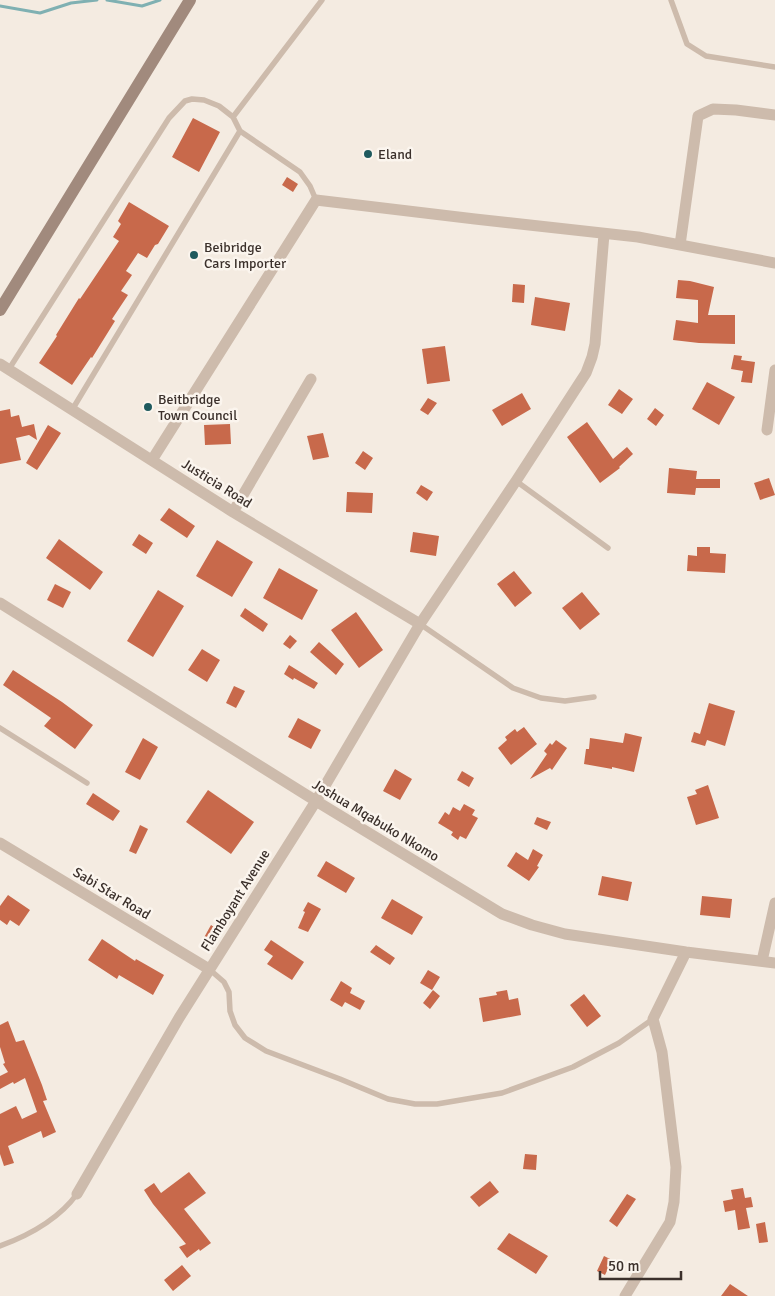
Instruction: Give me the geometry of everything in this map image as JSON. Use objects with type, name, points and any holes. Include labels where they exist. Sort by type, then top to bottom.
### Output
[{"type":"street","points":[[0,310],[190,0]]},
{"type":"street","points":[[680,245],[698,116],[713,109],[775,115]]},
{"type":"street","points":[[152,460],[316,200],[475,220],[638,237],[775,263]]},
{"type":"street","name":"Flamboyant Avenue","points":[[77,1194],[179,1018],[316,801],[420,624],[586,373],[592,357],[595,335],[604,234]]},
{"type":"street","name":"Justicia Road","points":[[4,367],[233,512],[420,624]]},
{"type":"street","points":[[767,430],[775,370]]},
{"type":"street","points":[[233,512],[311,379]]},
{"type":"street","name":"Joshua Mqabuko Nkomo","points":[[2,607],[502,914],[565,934],[775,964]]},
{"type":"street","name":"Sabi Star Road","points":[[0,844],[209,969]]},
{"type":"street","points":[[762,962],[775,903]]},
{"type":"street","points":[[625,1296],[670,1222],[674,1202],[676,1167],[662,1052],[653,1019],[686,952]]},
{"type":"lane","points":[[234,117],[322,0]]},
{"type":"lane","points":[[671,0],[687,44],[706,56],[775,67]]},
{"type":"lane","points":[[4,367],[169,118],[185,101],[192,99],[204,100],[219,106],[234,117],[240,131],[300,172],[310,186],[316,200]]},
{"type":"lane","points":[[72,410],[240,131]]},
{"type":"lane","points":[[516,481],[608,548]]},
{"type":"lane","points":[[420,624],[512,688],[541,698],[565,701],[594,697]]},
{"type":"lane","points":[[0,728],[87,783]]},
{"type":"lane","points":[[209,969],[224,982],[229,992],[230,1011],[236,1025],[245,1038],[266,1051],[388,1099],[415,1104],[437,1104],[502,1093],[574,1067],[619,1042],[653,1019]]},
{"type":"lane","points":[[0,1246],[18,1240],[44,1225],[70,1203],[77,1194]]},
{"type":"building","points":[[193,118],[220,132],[199,172],[172,157]]},
{"type":"building","points":[[287,177],[298,184],[293,192],[282,185]]},
{"type":"building","points":[[129,202],[169,226],[147,258],[138,253],[126,271],[132,275],[121,291],[128,295],[112,319],[115,321],[92,358],[72,385],[39,363],[79,298],[119,241],[113,237],[121,224],[118,221]]},
{"type":"building","points":[[678,280],[714,287],[708,315],[735,315],[735,344],[673,340],[676,320],[698,323],[698,300],[676,298]]},
{"type":"building","points":[[513,284],[525,285],[524,303],[512,302]]},
{"type":"building","points":[[535,297],[570,303],[565,331],[531,325]]},
{"type":"building","points":[[445,346],[450,381],[427,384],[422,349]]},
{"type":"building","points":[[734,355],[742,356],[741,360],[755,362],[752,383],[741,382],[743,371],[731,369]]},
{"type":"building","points":[[707,382],[735,397],[719,425],[692,409]]},
{"type":"building","points":[[619,389],[633,399],[622,414],[608,405]]},
{"type":"building","points":[[522,393],[531,409],[502,426],[492,410]]},
{"type":"building","points":[[428,398],[437,403],[428,415],[420,410]]},
{"type":"building","points":[[655,408],[664,415],[656,426],[647,419]]},
{"type":"building","points":[[10,409],[11,417],[19,415],[22,427],[34,424],[37,440],[29,435],[16,438],[21,460],[0,464],[0,411]]},
{"type":"building","points":[[587,422],[613,459],[627,447],[633,454],[620,468],[600,483],[567,437]]},
{"type":"building","points":[[230,424],[231,444],[205,445],[204,425]]},
{"type":"building","points":[[48,425],[61,433],[37,470],[26,463]]},
{"type":"building","points":[[323,433],[329,457],[313,460],[307,436]]},
{"type":"building","points":[[363,451],[373,458],[365,470],[355,463]]},
{"type":"building","points":[[669,468],[697,471],[696,479],[720,479],[720,488],[696,488],[695,495],[667,493]]},
{"type":"building","points":[[769,478],[775,495],[760,500],[754,483]]},
{"type":"building","points":[[421,485],[433,492],[427,501],[416,493]]},
{"type":"building","points":[[347,492],[373,493],[372,513],[346,512]]},
{"type":"building","points":[[169,508],[195,526],[187,538],[160,520]]},
{"type":"building","points":[[413,532],[439,536],[436,556],[410,552]]},
{"type":"building","points":[[139,534],[153,543],[146,554],[132,545]]},
{"type":"building","points":[[59,539],[103,572],[90,590],[46,558]]},
{"type":"building","points":[[217,540],[253,562],[232,597],[196,576]]},
{"type":"building","points":[[697,547],[710,547],[710,553],[726,554],[725,573],[687,571],[688,555],[697,556]]},
{"type":"building","points":[[279,568],[318,590],[302,620],[263,598]]},
{"type":"building","points":[[514,571],[532,593],[515,607],[497,584]]},
{"type":"building","points":[[55,584],[71,592],[63,608],[47,600]]},
{"type":"building","points":[[158,590],[184,606],[153,657],[127,641]]},
{"type":"building","points":[[582,592],[600,614],[580,630],[562,608]]},
{"type":"building","points":[[245,608],[268,624],[263,632],[240,616]]},
{"type":"building","points":[[356,612],[383,650],[359,668],[331,630]]},
{"type":"building","points":[[290,635],[297,641],[290,649],[283,644]]},
{"type":"building","points":[[319,642],[344,664],[336,675],[310,652]]},
{"type":"building","points":[[202,649],[220,660],[207,682],[188,670]]},
{"type":"building","points":[[289,665],[318,683],[314,689],[284,674]]},
{"type":"building","points":[[13,670],[93,725],[75,749],[44,726],[51,718],[3,685]]},
{"type":"building","points":[[234,686],[245,691],[236,708],[226,703]]},
{"type":"building","points":[[709,703],[735,711],[725,746],[707,740],[705,746],[691,742],[694,732],[700,734]]},
{"type":"building","points":[[298,718],[321,730],[311,749],[288,737]]},
{"type":"building","points":[[524,727],[537,744],[511,765],[498,748],[507,740],[505,737],[515,729],[517,732]]},
{"type":"building","points":[[625,733],[642,737],[634,772],[584,764],[590,738],[623,743]]},
{"type":"building","points":[[143,738],[158,747],[140,780],[125,772]]},
{"type":"building","points":[[556,740],[567,748],[552,770],[550,768],[530,779],[547,754],[544,751],[550,743],[552,745]]},
{"type":"building","points":[[395,769],[412,779],[400,800],[383,791]]},
{"type":"building","points":[[462,771],[474,778],[469,787],[457,780]]},
{"type":"building","points":[[708,785],[719,818],[696,825],[687,797],[697,794],[695,790]]},
{"type":"building","points":[[208,790],[254,822],[231,854],[186,822]]},
{"type":"building","points":[[93,793],[120,811],[113,821],[86,804]]},
{"type":"building","points":[[464,804],[475,810],[472,815],[478,818],[466,839],[460,836],[458,840],[451,835],[453,832],[438,823],[445,812],[449,815],[453,807],[460,811]]},
{"type":"building","points":[[537,817],[551,822],[547,830],[534,824]]},
{"type":"building","points":[[140,825],[148,829],[136,854],[129,851]]},
{"type":"building","points":[[533,849],[543,855],[537,866],[539,867],[529,881],[507,866],[516,852],[528,860]]},
{"type":"building","points":[[326,861],[355,878],[346,893],[317,876]]},
{"type":"building","points":[[602,876],[632,882],[628,901],[598,895]]},
{"type":"building","points":[[8,895],[30,910],[19,926],[10,920],[7,925],[0,920],[0,906]]},
{"type":"building","points":[[702,896],[732,899],[730,918],[700,915]]},
{"type":"building","points":[[392,899],[423,917],[412,935],[381,918]]},
{"type":"building","points":[[308,902],[321,909],[308,932],[298,928]]},
{"type":"building","points":[[211,925],[218,930],[208,947],[201,943]]},
{"type":"building","points":[[102,939],[135,961],[136,959],[164,975],[153,995],[119,975],[117,979],[88,960]]},
{"type":"building","points":[[271,940],[304,962],[292,980],[267,964],[273,956],[264,950]]},
{"type":"building","points":[[376,945],[395,958],[390,965],[370,952]]},
{"type":"building","points":[[428,970],[440,977],[432,990],[420,983]]},
{"type":"building","points":[[341,981],[352,988],[350,993],[365,1001],[360,1010],[345,1002],[342,1007],[330,1000]]},
{"type":"building","points":[[433,990],[440,996],[430,1009],[423,1003]]},
{"type":"building","points":[[507,990],[509,1000],[518,998],[521,1015],[483,1022],[479,998],[497,995],[496,992]]},
{"type":"building","points":[[584,994],[601,1016],[587,1027],[570,1005]]},
{"type":"building","points":[[8,1021],[16,1042],[24,1040],[42,1085],[47,1100],[43,1101],[56,1132],[43,1138],[41,1131],[8,1146],[14,1163],[4,1166],[0,1154],[0,1114],[16,1106],[22,1119],[37,1112],[25,1078],[0,1089],[0,1076],[8,1072],[3,1064],[5,1063],[0,1047],[0,1025]]},
{"type":"building","points":[[525,1154],[537,1155],[536,1170],[523,1169]]},
{"type":"building","points":[[189,1172],[206,1193],[184,1209],[211,1243],[187,1258],[179,1247],[186,1244],[144,1190],[154,1183],[161,1193]]},
{"type":"building","points":[[490,1181],[499,1192],[479,1207],[470,1197]]},
{"type":"building","points":[[743,1188],[745,1198],[751,1197],[753,1207],[746,1208],[750,1228],[738,1230],[735,1210],[725,1212],[723,1201],[733,1199],[731,1190]]},
{"type":"building","points":[[627,1194],[636,1199],[617,1227],[609,1221]]},
{"type":"building","points":[[765,1222],[768,1242],[759,1243],[756,1224]]},
{"type":"building","points":[[509,1233],[548,1256],[536,1274],[497,1249]]},
{"type":"building","points":[[604,1256],[612,1260],[605,1275],[597,1271]]},
{"type":"building","points":[[182,1265],[191,1276],[173,1291],[164,1280]]},
{"type":"building","points":[[730,1284],[748,1296],[721,1296]]},
{"type":"waterway","points":[[0,6],[40,13],[71,3],[97,0]]},
{"type":"waterway","points":[[107,0],[142,6],[160,0]]},
{"type":"place","name":"Eland","points":[[368,154]]},
{"type":"place","name":"Beibridge Cars Importer","points":[[194,255]]},
{"type":"place","name":"Beitbridge Town Council","points":[[148,407]]}]
